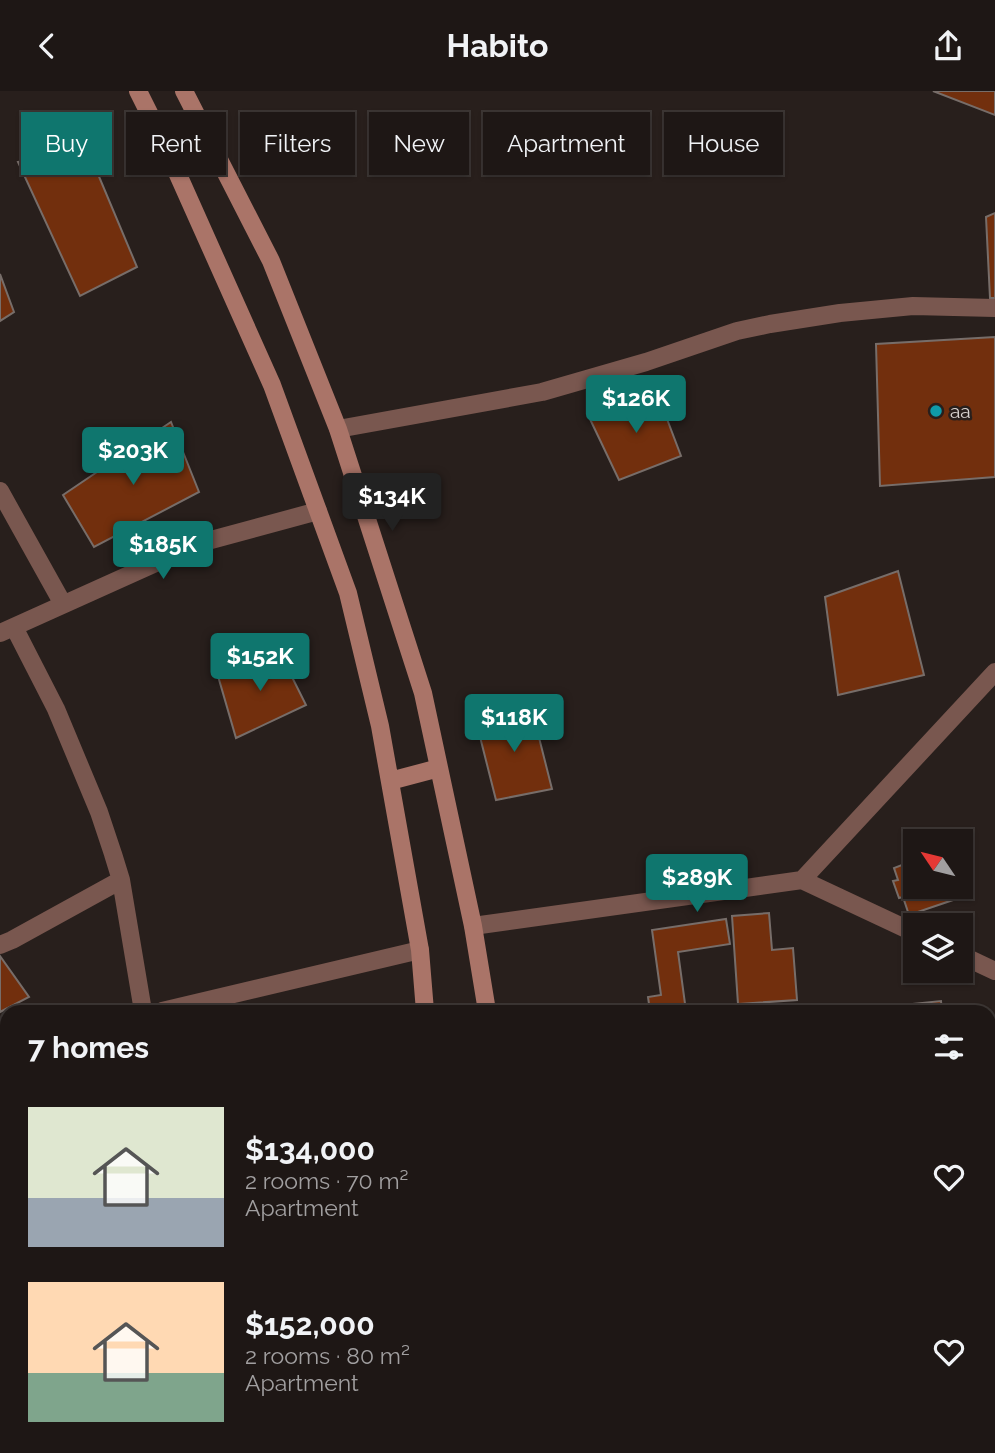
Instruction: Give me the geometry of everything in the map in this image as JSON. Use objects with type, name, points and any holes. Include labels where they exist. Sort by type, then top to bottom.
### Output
[{"type":"main road","points":[[138,91],[272,385],[348,593],[380,726],[420,950],[425,1005]]},
{"type":"main road","points":[[189,92],[271,261],[338,429],[423,693],[473,926],[486,1005]]},
{"type":"main road","points":[[390,781],[439,768]]},
{"type":"street","points":[[338,429],[542,392],[646,362],[737,331],[770,324],[840,313],[913,306],[995,308]]},
{"type":"street","points":[[0,491],[64,604]]},
{"type":"street","points":[[142,1005],[121,880],[99,812],[56,709],[7,630],[200,543],[318,511]]},
{"type":"street","points":[[802,880],[995,672]]},
{"type":"street","points":[[0,945],[121,880]]},
{"type":"street","points":[[473,926],[802,880],[903,927]]},
{"type":"street","points":[[187,1005],[420,950]]},
{"type":"street","points":[[973,961],[995,971]]},
{"type":"building","points":[[933,91],[995,91],[995,115]]},
{"type":"building","points":[[24,175],[98,175],[137,267],[80,296]]},
{"type":"building","points":[[995,213],[995,298],[990,298],[986,217]]},
{"type":"building","points":[[0,274],[14,312],[0,321]]},
{"type":"building","name":"aa","points":[[995,337],[995,477],[880,486],[876,344]]},
{"type":"building","points":[[656,390],[681,456],[619,480],[589,417]]},
{"type":"building","points":[[171,422],[199,492],[94,547],[63,495]]},
{"type":"building","points":[[898,571],[924,675],[838,695],[825,597]]},
{"type":"building","points":[[278,649],[306,705],[236,738],[218,676]]},
{"type":"building","points":[[531,706],[552,789],[496,800],[476,721]]},
{"type":"building","points":[[903,865],[903,897],[899,898],[893,881],[898,880],[894,868]]},
{"type":"building","points":[[904,899],[953,900],[915,913],[908,913]]},
{"type":"building","points":[[769,913],[772,950],[793,948],[797,1000],[738,1004],[732,916]]},
{"type":"building","points":[[726,919],[730,944],[678,952],[685,1005],[649,1005],[648,997],[661,995],[652,930]]},
{"type":"building","points":[[0,956],[29,997],[14,1005],[0,1005]]},
{"type":"building","points":[[941,1001],[941,1005],[903,1005]]},
{"type":"place","name":"aa","points":[[936,411]]}]
